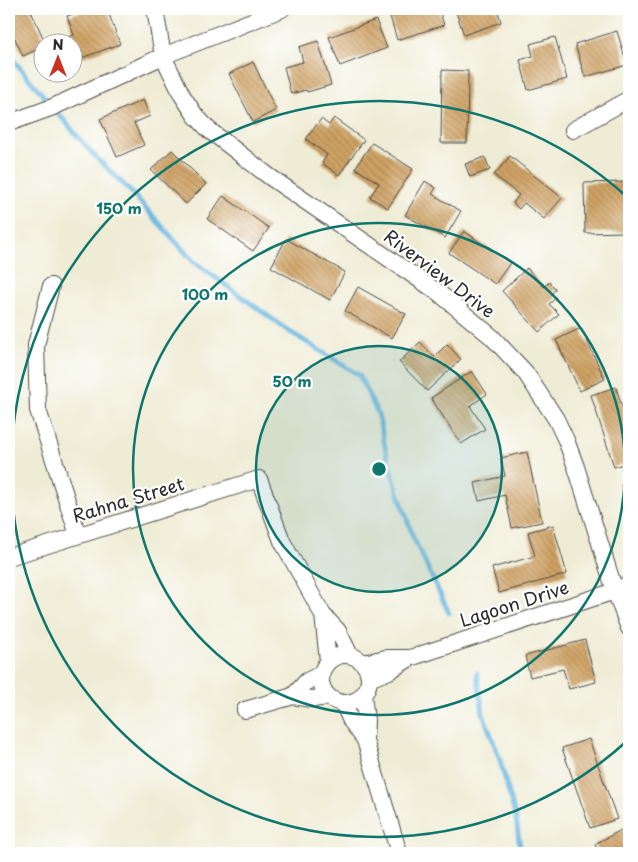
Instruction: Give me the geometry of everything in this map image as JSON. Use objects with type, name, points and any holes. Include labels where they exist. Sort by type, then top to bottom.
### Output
[{"type":"street","name":"Riverview Drive","points":[[155,9],[163,56],[182,95],[195,115],[210,130],[270,177],[440,293],[492,337],[525,372],[552,412],[566,440],[622,588],[629,628]]},
{"type":"street","points":[[9,123],[53,107],[163,56],[282,9]]},
{"type":"street","points":[[573,130],[629,99]]},
{"type":"street","points":[[51,286],[36,345],[38,410],[78,535]]},
{"type":"street","name":"Rahna Street","points":[[9,557],[259,478],[282,542],[323,615]]},
{"type":"street","name":"Lagoon Drive","points":[[410,658],[622,588]]},
{"type":"street","points":[[246,710],[293,696],[351,702],[363,694],[368,686],[367,670],[323,615]]},
{"type":"street","points":[[323,615],[325,668],[321,683],[324,691],[336,700],[365,740]]},
{"type":"street","points":[[293,696],[307,681],[325,668],[334,657],[342,655],[357,659],[410,658]]},
{"type":"street","points":[[368,679],[389,671],[410,658]]},
{"type":"street","points":[[363,694],[366,720],[365,740],[399,853]]},
{"type":"building","points":[[9,9],[30,9],[40,32],[32,32],[32,52],[23,56],[9,26]]},
{"type":"building","points":[[89,9],[107,9],[120,44],[82,58],[82,32],[73,32],[67,16]]},
{"type":"building","points":[[402,9],[439,9],[444,25],[397,40],[389,13]]},
{"type":"building","points":[[455,9],[497,9],[501,22],[464,35]]},
{"type":"building","points":[[376,20],[387,48],[340,66],[329,37]]},
{"type":"building","points":[[617,31],[627,65],[585,77],[575,44]]},
{"type":"building","points":[[555,37],[567,79],[528,90],[520,60],[533,56],[530,44]]},
{"type":"building","points":[[318,41],[331,85],[307,92],[306,90],[291,94],[284,67],[303,62],[299,47]]},
{"type":"building","points":[[253,62],[276,110],[253,122],[229,74]]},
{"type":"building","points":[[442,70],[468,71],[467,143],[441,143]]},
{"type":"building","points":[[143,100],[150,116],[134,123],[144,145],[117,157],[100,119]]},
{"type":"building","points":[[334,118],[364,140],[339,175],[322,163],[327,155],[306,139],[321,119],[329,125]]},
{"type":"building","points":[[372,143],[413,169],[388,208],[370,197],[379,183],[355,168]]},
{"type":"building","points":[[172,150],[206,184],[186,204],[151,170]]},
{"type":"building","points":[[510,156],[562,198],[544,219],[524,203],[519,209],[513,203],[519,195],[494,175]]},
{"type":"building","points":[[485,157],[490,170],[470,177],[465,164]]},
{"type":"building","points":[[425,181],[436,188],[432,194],[461,211],[445,238],[405,215]]},
{"type":"building","points":[[625,182],[626,232],[585,233],[584,183]]},
{"type":"building","points":[[223,196],[269,228],[253,251],[207,219]]},
{"type":"building","points":[[464,231],[510,263],[495,284],[449,253]]},
{"type":"building","points":[[286,239],[345,272],[330,300],[271,267]]},
{"type":"building","points":[[527,268],[544,287],[549,282],[556,289],[551,294],[556,298],[549,304],[559,314],[539,332],[502,291]]},
{"type":"building","points":[[358,287],[406,314],[392,338],[345,311]]},
{"type":"building","points":[[581,328],[605,379],[580,391],[556,340]]},
{"type":"building","points":[[420,342],[434,357],[447,344],[461,359],[427,391],[399,362]]},
{"type":"building","points":[[472,371],[487,394],[470,406],[485,429],[461,444],[431,398]]},
{"type":"building","points":[[616,387],[629,430],[629,462],[614,467],[591,395]]},
{"type":"building","points":[[527,452],[542,522],[512,528],[505,495],[479,501],[475,483],[505,476],[501,458]]},
{"type":"building","points":[[629,482],[629,511],[621,485]]},
{"type":"building","points":[[553,525],[567,574],[499,593],[492,568],[535,556],[528,532]]},
{"type":"building","points":[[585,640],[596,682],[569,689],[563,669],[530,677],[525,656]]},
{"type":"building","points":[[589,739],[617,819],[590,828],[562,748]]},
{"type":"building","points":[[623,829],[629,842],[629,853],[599,853],[595,844]]},
{"type":"waterway","points":[[9,55],[91,152],[133,194],[193,261],[287,330],[359,375],[378,414],[389,465],[413,537],[449,613]]},
{"type":"waterway","points":[[477,673],[483,714],[499,757],[516,819],[521,853]]}]
